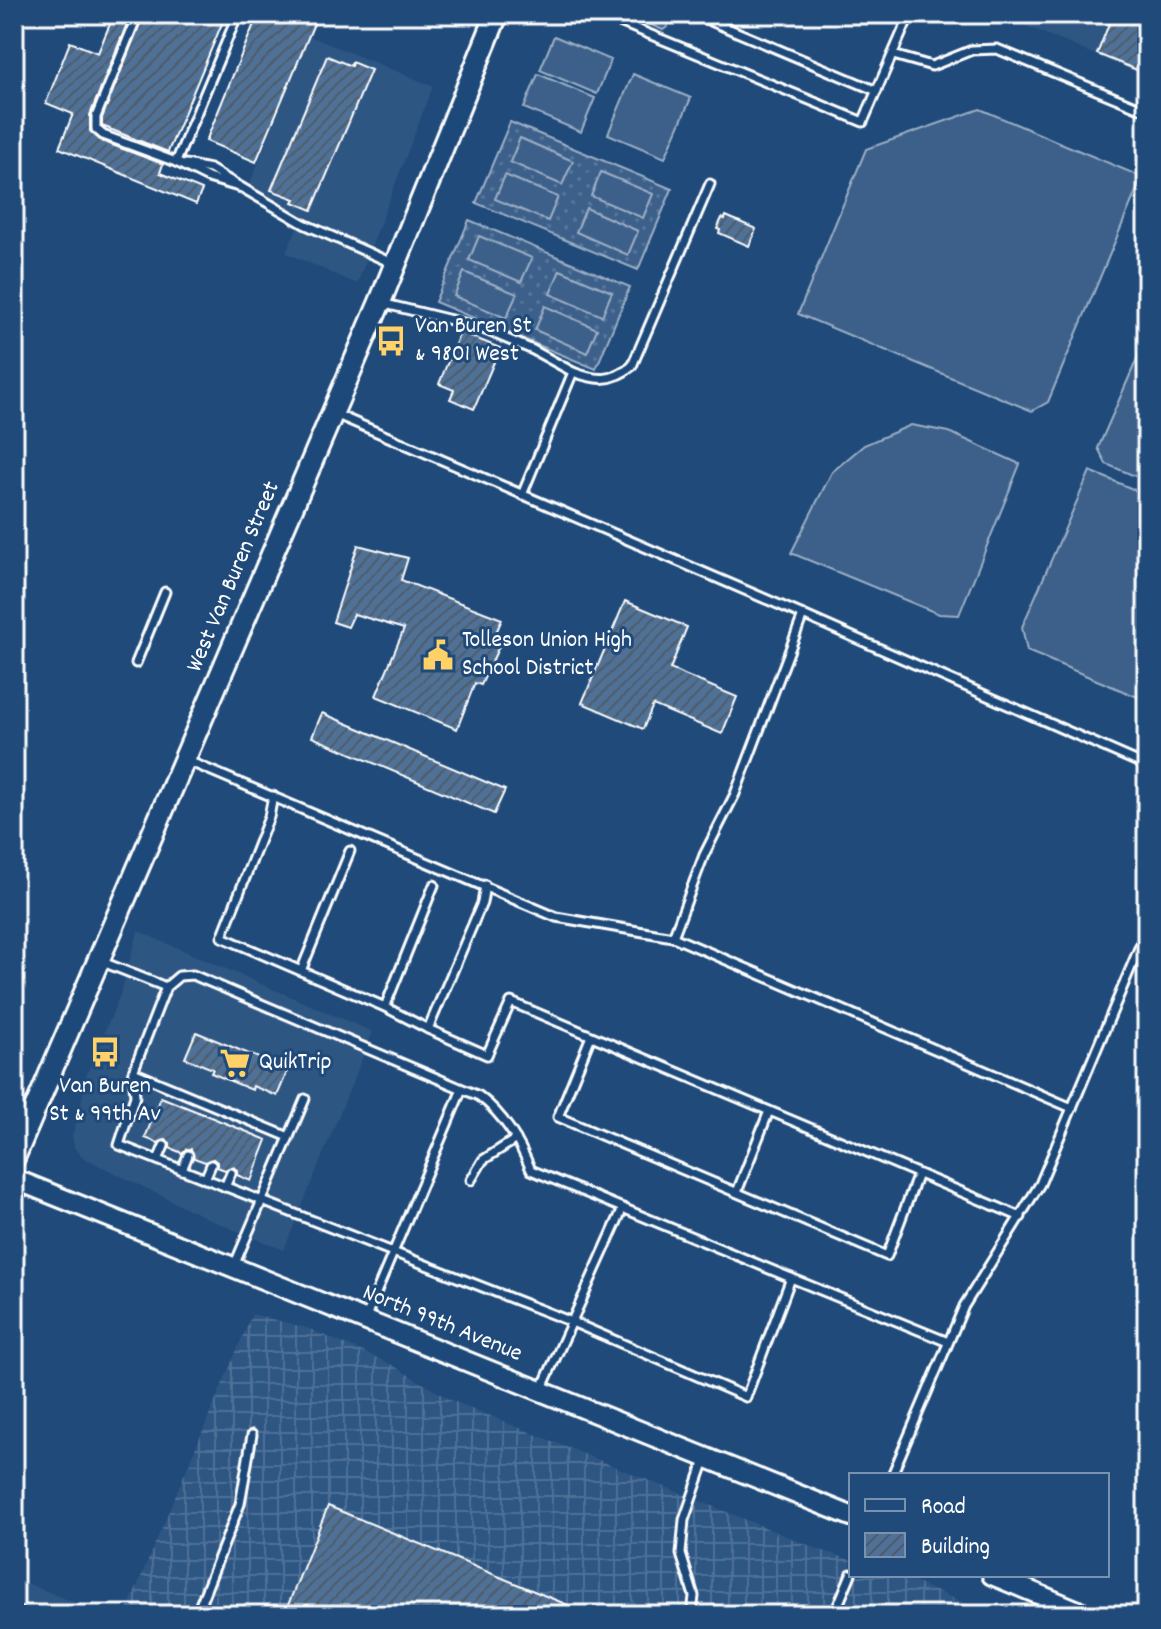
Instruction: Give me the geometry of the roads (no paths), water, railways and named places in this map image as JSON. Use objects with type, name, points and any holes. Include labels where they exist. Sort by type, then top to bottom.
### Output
[{"type":"main road","name":"West Van Buren Street","points":[[14,1158],[396,265],[497,14]]},
{"type":"main road","name":"North 99th Avenue","points":[[14,1179],[849,1515]]},
{"type":"main road","points":[[997,1577],[1088,1615]]},
{"type":"lane","points":[[138,14],[95,123],[103,135],[176,162],[210,169],[304,224],[396,265]]},
{"type":"lane","points":[[176,162],[238,14]]},
{"type":"lane","points":[[600,14],[863,122],[910,14]]},
{"type":"lane","points":[[694,14],[877,91]]},
{"type":"lane","points":[[893,55],[932,66],[972,50],[997,49],[1147,111]]},
{"type":"lane","points":[[380,302],[476,326],[593,379],[620,375],[632,366],[710,184]]},
{"type":"lane","points":[[522,495],[573,372]]},
{"type":"lane","points":[[331,413],[1147,766]]},
{"type":"lane","points":[[136,663],[165,592]]},
{"type":"lane","points":[[673,937],[704,855],[735,794],[803,615]]},
{"type":"lane","points":[[186,760],[556,917],[673,937],[1072,1108]]},
{"type":"lane","points":[[273,796],[269,817],[222,937],[487,1055],[511,1002],[1021,1217]]},
{"type":"lane","points":[[301,971],[350,851]]},
{"type":"lane","points":[[385,1007],[434,885]]},
{"type":"lane","points":[[428,1029],[482,903],[485,885]]},
{"type":"lane","points":[[893,1473],[964,1306],[1040,1184],[1147,929]]},
{"type":"lane","points":[[98,960],[166,987]]},
{"type":"lane","points":[[791,1278],[746,1397],[572,1322],[119,1145],[135,1096],[133,1072],[166,987],[179,976],[193,975],[479,1096],[497,1110],[531,1170],[948,1342]]},
{"type":"lane","points":[[591,1036],[558,1117],[887,1256],[918,1174]]},
{"type":"lane","points":[[133,1072],[289,1137]]},
{"type":"lane","points":[[365,1319],[462,1089]]},
{"type":"lane","points":[[181,1105],[186,1094]]},
{"type":"lane","points":[[234,1266],[305,1099]]},
{"type":"lane","points":[[205,1115],[210,1104]]},
{"type":"lane","points":[[737,1192],[769,1111]]},
{"type":"lane","points":[[228,1124],[233,1113]]},
{"type":"lane","points":[[247,1132],[252,1121]]},
{"type":"lane","points":[[471,1180],[483,1160],[516,1139]]},
{"type":"lane","points":[[158,1160],[164,1146]]},
{"type":"lane","points":[[182,1170],[188,1155]]},
{"type":"lane","points":[[205,1179],[211,1165]]},
{"type":"lane","points":[[225,1187],[231,1173]]},
{"type":"lane","points":[[541,1390],[623,1208]]},
{"type":"lane","points":[[196,1615],[240,1504],[252,1435]]},
{"type":"lane","points":[[692,1615],[694,1596],[681,1554],[684,1520],[706,1458]]},
{"type":"lane","points":[[834,1615],[850,1577]]},
{"type":"lane","points":[[14,1610],[27,1615]]},
{"type":"place","name":"Van Buren St & 9801 West","points":[[391,341]]},
{"type":"place","name":"Tolleson Union High School District","points":[[438,655]]},
{"type":"place","name":"Van Buren St & 99th Av","points":[[105,1052]]},
{"type":"place","name":"QuikTrip","points":[[235,1063]]}]
